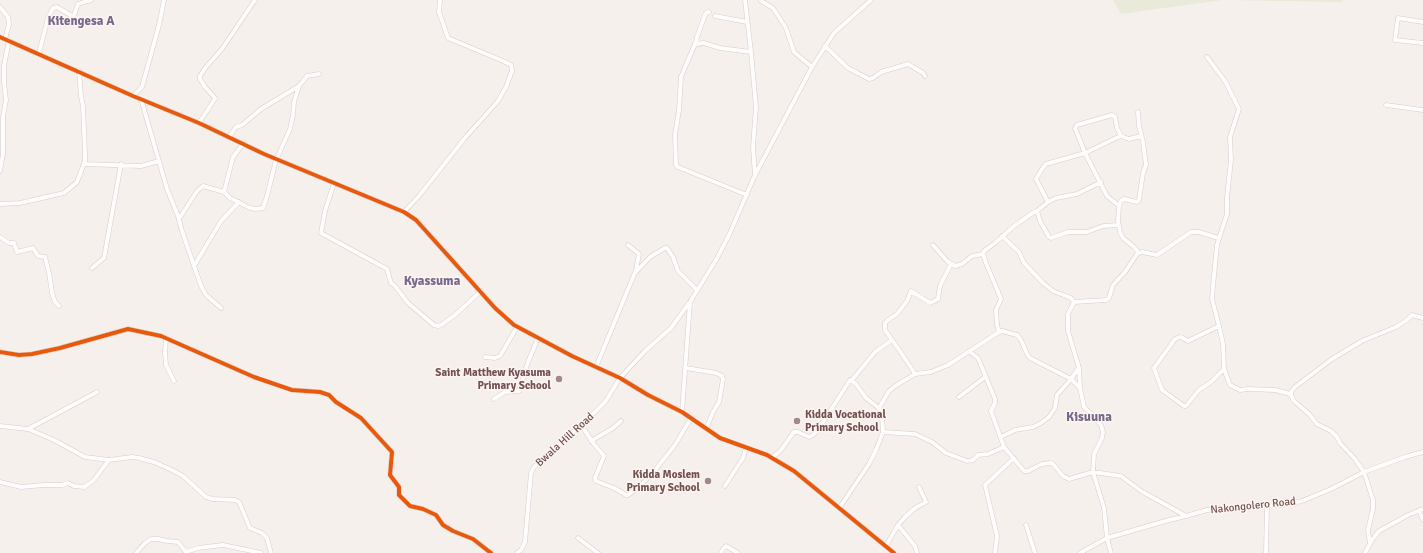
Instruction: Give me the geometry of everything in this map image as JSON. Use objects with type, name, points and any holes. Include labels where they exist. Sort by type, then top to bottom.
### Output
[{"type":"street","points":[[39,53],[48,18],[53,8],[57,7],[72,16],[78,4],[91,0]]},
{"type":"street","points":[[133,96],[140,89],[143,82],[149,55],[159,25],[164,0]]},
{"type":"street","points":[[199,123],[214,100],[200,79],[200,76],[222,49],[255,0]]},
{"type":"street","points":[[404,212],[419,196],[464,139],[498,101],[506,87],[512,71],[511,65],[448,38],[439,12],[440,0]]},
{"type":"street","points":[[745,0],[756,107],[753,146],[755,175]]},
{"type":"street","points":[[761,0],[761,2],[773,8],[787,30],[794,52],[812,67]]},
{"type":"street","name":"Bwala Hill Road","points":[[518,553],[526,542],[531,473],[534,467],[605,402],[620,378],[644,351],[671,328],[690,302],[716,260],[755,175],[812,67],[834,33],[871,0]]},
{"type":"street","points":[[0,7],[8,17],[9,24],[2,66],[6,100],[0,171]]},
{"type":"street","points":[[699,44],[696,42],[697,37],[705,15],[709,12]]},
{"type":"street","points":[[715,16],[747,22]]},
{"type":"street","points":[[1423,22],[1398,18],[1395,40],[1423,43]]},
{"type":"street","points":[[0,37],[80,71],[133,96],[199,123],[276,160],[404,212],[416,220],[495,308],[518,327],[620,378],[648,395],[682,412],[720,438],[772,458],[794,471],[840,507],[894,553]]},
{"type":"street","points":[[747,195],[678,167],[676,165],[675,135],[679,110],[681,78],[695,44],[704,43],[720,48],[751,52]]},
{"type":"street","points":[[825,46],[848,68],[869,79],[881,72],[908,64],[923,73],[925,76]]},
{"type":"street","points":[[1207,57],[1225,81],[1239,109],[1230,137],[1231,166],[1227,197],[1227,214],[1218,238],[1215,254],[1212,299],[1223,344],[1224,369],[1230,385],[1240,390],[1274,390],[1287,393],[1309,414],[1317,424],[1331,431],[1337,437],[1340,443],[1355,459],[1364,472],[1373,500],[1373,509],[1368,530],[1370,544]]},
{"type":"street","points":[[0,204],[20,203],[64,193],[77,182],[84,164],[85,153],[80,71]]},
{"type":"street","points":[[229,138],[236,127],[242,125],[261,109],[299,86],[307,76],[319,74]]},
{"type":"street","points":[[179,219],[198,190],[203,186],[224,192],[230,198],[250,208],[263,208],[276,160],[290,129],[294,102],[299,86]]},
{"type":"street","points":[[141,99],[167,189],[179,219],[182,232],[201,286],[206,295],[221,308]]},
{"type":"street","points":[[1386,105],[1423,110]]},
{"type":"street","points":[[1138,112],[1146,165],[1143,173],[1139,200],[1137,202],[1124,199],[1121,201],[1119,206],[1119,225],[1123,238],[1139,253]]},
{"type":"street","points":[[1119,206],[1109,198],[1085,153],[1075,128],[1078,125],[1112,115],[1115,117],[1117,128],[1121,136],[1129,139],[1141,136]]},
{"type":"street","points":[[1048,202],[1036,179],[1046,164],[1085,153],[1121,136]]},
{"type":"street","points":[[224,192],[233,157],[244,144]]},
{"type":"street","points":[[84,164],[121,164],[141,166],[160,162]]},
{"type":"street","points":[[92,268],[104,258],[121,164]]},
{"type":"street","points":[[933,245],[951,264],[959,265],[972,256],[983,254],[984,251],[996,243],[1002,236],[1048,202],[1056,198],[1077,194],[1101,182]]},
{"type":"street","points":[[334,183],[321,233],[388,269],[392,283],[408,303],[434,325],[442,325],[481,291]]},
{"type":"street","points":[[194,266],[221,221],[239,202]]},
{"type":"street","points":[[1037,211],[1040,221],[1051,238],[1068,232],[1083,232],[1103,226],[1119,225]]},
{"type":"street","points":[[1002,236],[1019,252],[1024,263],[1043,283],[1053,291],[1070,298],[1074,302],[1106,300],[1109,298],[1113,285],[1139,253],[1142,252],[1157,255],[1191,232],[1199,232],[1218,238]]},
{"type":"street","points":[[0,237],[9,243],[14,243],[17,252],[33,248],[37,254],[45,257],[52,293],[55,302],[59,306]]},
{"type":"street","points":[[596,367],[635,274],[640,254],[628,246]]},
{"type":"street","points":[[635,274],[650,257],[667,248],[673,256],[678,271],[697,290]]},
{"type":"street","points":[[983,254],[1001,299],[996,310],[998,332]]},
{"type":"street","points":[[915,374],[885,330],[886,321],[897,314],[907,301],[911,291],[930,303],[938,299],[940,286],[951,264]]},
{"type":"street","points":[[682,412],[690,302]]},
{"type":"street","points":[[1074,302],[1068,314],[1068,331],[1079,368],[1080,388],[1084,407],[1101,425],[1103,432],[1102,438],[1094,454],[1093,472],[1104,508],[1107,538],[1111,553]]},
{"type":"street","points":[[1291,396],[1295,387],[1332,359],[1379,333],[1396,327],[1412,315],[1423,318]]},
{"type":"street","points":[[1219,326],[1192,339],[1188,340],[1180,337],[1175,339],[1154,370],[1162,390],[1186,406],[1199,390],[1211,382],[1224,369]]},
{"type":"street","points":[[485,357],[499,358],[518,327]]},
{"type":"street","points":[[0,352],[19,356],[32,354],[60,348],[128,329],[166,338],[276,385],[292,390],[320,392],[329,395],[336,402],[361,418],[392,452],[390,475],[399,487],[399,495],[410,506],[423,509],[436,515],[443,525],[453,531],[473,539],[491,553]]},
{"type":"street","points":[[879,408],[889,392],[895,386],[915,374],[931,372],[948,365],[998,332],[1002,331],[1017,336],[1021,340],[1030,358],[1071,379],[1080,388]]},
{"type":"street","points":[[166,338],[166,366],[174,381]]},
{"type":"street","points":[[494,399],[505,392],[518,391],[538,338]]},
{"type":"street","points":[[772,458],[781,450],[794,432],[798,432],[809,437],[813,435],[818,430],[850,380],[852,380],[875,352],[892,340]]},
{"type":"street","points":[[969,351],[978,358],[995,399],[995,403],[991,411],[1004,447],[1024,471],[1046,463],[1053,464],[1063,476],[1068,479],[1093,472],[1121,476],[1141,491],[1186,516]]},
{"type":"street","points":[[686,368],[716,373],[722,376],[723,379],[719,402],[706,429]]},
{"type":"street","points":[[1001,437],[1015,430],[1033,427],[1049,417],[1055,408],[1057,395],[1079,368]]},
{"type":"street","points":[[959,397],[985,377]]},
{"type":"street","points":[[840,507],[869,464],[883,432],[882,417],[879,408],[866,398],[852,380]]},
{"type":"street","points":[[28,429],[97,392]]},
{"type":"street","points":[[581,425],[591,441],[604,456],[595,478],[596,481],[620,490],[624,495],[628,495],[640,486],[656,469],[675,445],[691,418]]},
{"type":"street","points":[[591,441],[613,428],[621,421]]},
{"type":"street","points":[[0,426],[28,429],[54,440],[85,457],[109,460],[132,457],[149,461],[172,470],[183,476],[206,497],[237,501],[242,507],[250,528],[267,538],[271,553]]},
{"type":"street","points":[[883,432],[915,434],[932,442],[946,453],[967,461],[973,460],[978,455],[988,454],[1004,447]]},
{"type":"street","points":[[725,486],[743,458],[746,448]]},
{"type":"street","name":"Nakongolero Road","points":[[1080,553],[1107,538],[1207,510],[1281,505],[1302,501],[1332,489],[1364,472],[1423,452]]},
{"type":"street","points":[[995,553],[997,536],[985,485],[1014,458]]},
{"type":"street","points":[[0,482],[22,487],[62,485],[68,483],[74,486],[84,487],[98,476],[109,460]]},
{"type":"street","points":[[886,546],[898,525],[909,513],[926,502],[926,499],[919,487]]},
{"type":"street","points":[[1266,506],[1266,553]]},
{"type":"street","points":[[1365,553],[1379,531],[1421,510],[1423,520]]},
{"type":"street","points":[[898,525],[915,546],[917,553]]},
{"type":"street","points":[[1026,525],[1035,553]]},
{"type":"street","points":[[578,538],[598,553]]},
{"type":"street","points":[[136,553],[151,539],[158,539],[178,542],[186,552],[198,548],[223,545],[261,553]]},
{"type":"street","points":[[721,553],[726,546],[738,553]]},
{"type":"green space","points":[[1113,0],[1222,0],[1121,14]]},
{"type":"green space","points":[[1222,0],[1343,0],[1342,2]]},
{"type":"cycle path","points":[[0,37],[133,96],[199,123],[264,154],[404,212],[416,220],[495,308],[514,325],[572,356],[620,378],[648,395],[682,412],[720,438],[767,455],[794,471],[894,553]]},
{"type":"cycle path","points":[[0,352],[19,355],[32,354],[60,348],[128,329],[161,336],[254,377],[292,390],[320,392],[329,395],[336,402],[361,418],[392,452],[390,475],[399,487],[399,495],[410,506],[423,509],[436,515],[443,525],[453,531],[473,539],[491,553]]},
{"type":"place","name":"Saint Matthew Kyasuma Primary School","points":[[559,379]]},
{"type":"place","name":"Kidda Vocational Primary School","points":[[797,421]]},
{"type":"place","name":"Kidda Moslem Primary School","points":[[708,481]]},
{"type":"district","name":"Kitengesa A","points":[[81,22]]},
{"type":"district","name":"Kyassuma","points":[[432,282]]},
{"type":"district","name":"Kisuuna","points":[[1089,418]]}]
